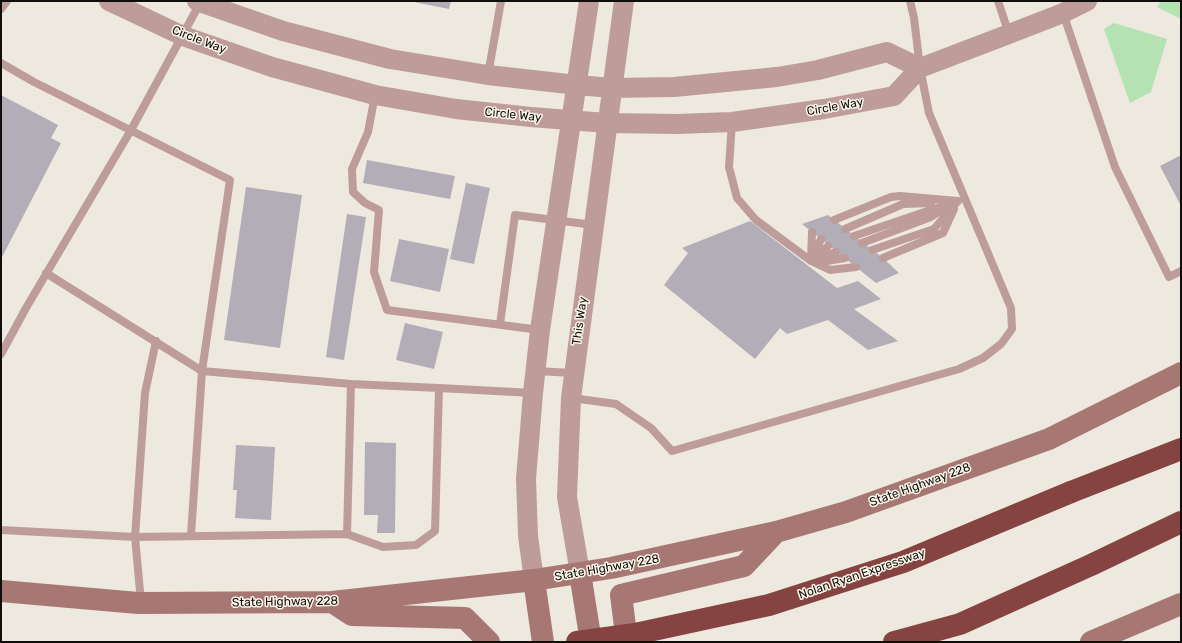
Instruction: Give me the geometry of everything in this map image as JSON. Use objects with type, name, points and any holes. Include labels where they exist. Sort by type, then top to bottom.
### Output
[{"type":"highway","name":"Nolan Ryan Expressway","points":[[577,642],[635,634],[768,605],[903,562],[1071,492],[1181,449]]},
{"type":"highway","points":[[894,642],[960,624],[1091,565],[1181,522]]},
{"type":"main road","name":"State Highway 228","points":[[1,591],[141,603],[332,602],[534,580],[668,557],[776,532],[846,512],[1049,439],[1181,373]]},
{"type":"main road","points":[[627,642],[621,595],[744,566],[776,532]]},
{"type":"main road","name":"This Way","points":[[580,573],[591,642]]},
{"type":"main road","points":[[534,580],[543,642]]},
{"type":"main road","points":[[332,602],[352,615],[465,618],[489,642]]},
{"type":"main road","points":[[1091,642],[1181,604]]},
{"type":"street","name":"Circle Way","points":[[108,1],[183,36],[272,67],[375,95],[456,109],[571,121],[677,124],[732,122],[824,109],[894,96],[920,68],[1063,13],[1087,1]]},
{"type":"street","points":[[534,580],[528,536],[526,479],[535,371],[589,1]]},
{"type":"street","name":"This Way","points":[[580,573],[567,497],[571,398],[573,373],[624,1]]},
{"type":"street","points":[[199,2],[283,31],[390,59],[488,76],[577,85],[612,88],[674,87],[777,77],[818,70],[887,52],[920,68]]},
{"type":"lane","points":[[1,9],[7,1]]},
{"type":"lane","points":[[488,76],[501,1]]},
{"type":"lane","points":[[571,398],[616,404],[651,428],[672,451],[959,369],[983,358],[1000,344],[1012,329],[1011,308],[961,200],[929,113],[920,68],[914,18],[910,1]]},
{"type":"lane","points":[[998,1],[1009,34]]},
{"type":"lane","points":[[1,354],[46,273],[131,130],[183,36],[199,2]]},
{"type":"lane","points":[[1063,13],[1116,166],[1169,277],[1181,271]]},
{"type":"lane","points":[[1,63],[34,82],[230,180],[202,371],[191,535]]},
{"type":"lane","points":[[375,95],[368,132],[352,169],[353,192],[365,203],[379,210],[374,272],[387,310],[540,330]]},
{"type":"lane","points":[[732,122],[729,167],[737,198],[756,220],[812,261],[830,270],[856,267]]},
{"type":"lane","points":[[834,220],[891,197],[900,196],[961,200]]},
{"type":"lane","points":[[845,229],[903,204],[961,200]]},
{"type":"lane","points":[[854,236],[961,200]]},
{"type":"lane","points":[[862,243],[931,217],[961,200]]},
{"type":"lane","points":[[872,250],[934,229],[961,200]]},
{"type":"lane","points":[[883,258],[943,233],[961,200]]},
{"type":"lane","points":[[500,324],[515,215],[594,225]]},
{"type":"lane","points":[[812,232],[812,261]]},
{"type":"lane","points":[[812,261],[821,239]]},
{"type":"lane","points":[[812,261],[828,246]]},
{"type":"lane","points":[[812,261],[836,252]]},
{"type":"lane","points":[[812,261],[827,261],[845,258]]},
{"type":"lane","points":[[46,273],[202,371],[351,384],[533,393]]},
{"type":"lane","points":[[141,603],[135,537],[145,393],[156,341]]},
{"type":"lane","points":[[535,371],[573,373]]},
{"type":"lane","points":[[347,534],[351,384]]},
{"type":"lane","points":[[1,530],[135,537],[191,535],[347,534],[383,547],[416,545],[435,531],[439,388]]},
{"type":"green space","points":[[1161,1],[1181,1],[1181,19],[1157,7]]},
{"type":"green space","points":[[1114,23],[1167,39],[1151,92],[1130,103],[1104,29]]},
{"type":"building","points":[[409,1],[451,1],[449,9]]},
{"type":"building","points":[[1,95],[58,125],[51,138],[61,143],[1,259]]},
{"type":"building","points":[[1181,155],[1181,206],[1160,166]]},
{"type":"building","points":[[367,160],[455,176],[450,199],[363,183]]},
{"type":"building","points":[[466,183],[490,188],[474,264],[450,259]]},
{"type":"building","points":[[246,187],[302,195],[280,348],[224,340]]},
{"type":"building","points":[[347,214],[366,217],[344,360],[326,357]]},
{"type":"building","points":[[828,215],[883,258],[899,273],[876,283],[802,224]]},
{"type":"building","points":[[750,221],[837,288],[858,281],[881,299],[854,309],[898,341],[868,350],[828,320],[787,334],[780,328],[755,359],[664,285],[688,253],[682,248]]},
{"type":"building","points":[[399,239],[449,249],[440,292],[390,281]]},
{"type":"building","points":[[405,323],[443,332],[434,369],[396,360]]},
{"type":"building","points":[[365,442],[396,443],[395,533],[377,533],[378,515],[364,515]]},
{"type":"building","points":[[236,445],[275,447],[271,520],[235,518],[237,490],[233,490]]}]
